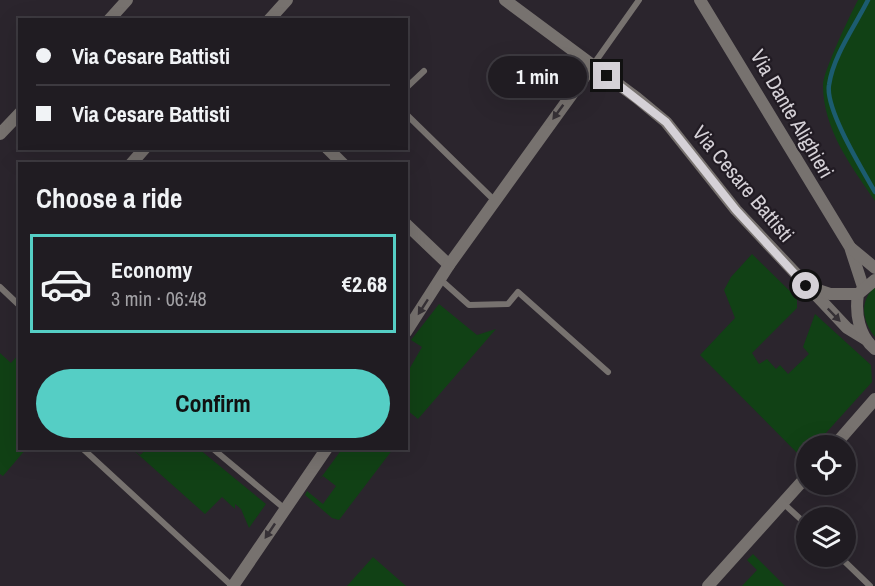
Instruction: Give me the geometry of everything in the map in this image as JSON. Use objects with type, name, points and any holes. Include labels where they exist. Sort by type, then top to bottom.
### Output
[{"type":"street","points":[[111,18],[127,0]]},
{"type":"street","points":[[271,18],[287,0]]},
{"type":"street","name":"Via Dante Alighieri","points":[[700,0],[850,247],[861,290],[858,319],[865,339]]},
{"type":"street","name":"Via Cesare Battisti","points":[[509,1],[666,122],[736,210],[847,328],[865,339],[875,349]]},
{"type":"street","points":[[408,329],[449,265],[592,65]]},
{"type":"street","points":[[0,134],[18,115]]},
{"type":"street","points":[[133,162],[143,150]]},
{"type":"street","points":[[329,150],[341,162]]},
{"type":"street","points":[[408,226],[449,265]]},
{"type":"street","name":"Via Dante Alighieri","points":[[850,247],[875,268]]},
{"type":"street","points":[[806,286],[830,294],[861,290],[875,280]]},
{"type":"street","points":[[844,435],[875,399]]},
{"type":"street","points":[[233,586],[326,450]]},
{"type":"street","points":[[708,586],[796,488]]},
{"type":"lane","points":[[592,65],[639,0]]},
{"type":"lane","points":[[408,86],[424,71]]},
{"type":"lane","points":[[408,116],[496,202]]},
{"type":"lane","points":[[441,280],[469,305],[508,304],[518,292],[608,372]]},
{"type":"lane","points":[[0,287],[18,304]]},
{"type":"lane","points":[[84,450],[233,586]]},
{"type":"lane","points":[[214,450],[285,509]]},
{"type":"lane","points":[[783,503],[796,515]]},
{"type":"lane","points":[[850,567],[870,586]]},
{"type":"green space","points":[[858,0],[875,0],[875,201],[840,146],[833,132],[824,101],[823,85],[827,68]]},
{"type":"green space","points":[[752,254],[797,298],[797,308],[752,353],[759,364],[767,359],[776,369],[780,365],[788,374],[809,354],[803,347],[815,314],[871,365],[872,382],[824,435],[796,435],[796,452],[700,355],[735,318],[724,290],[731,277]]},
{"type":"green space","points":[[875,287],[875,337],[867,324],[864,311],[866,298]]},
{"type":"green space","points":[[439,304],[477,335],[496,329],[418,419],[408,411],[408,371],[422,347],[411,340]]},
{"type":"green space","points":[[0,353],[11,363],[18,355],[18,450],[25,450],[3,476],[0,474]]},
{"type":"green space","points":[[133,450],[140,455],[146,450],[200,450],[266,504],[249,528],[241,509],[235,504],[235,509],[222,497],[205,514]]},
{"type":"green space","points":[[341,450],[392,450],[339,520],[332,518],[305,495],[307,491],[323,504],[336,486],[323,476],[320,479]]},
{"type":"green space","points":[[753,554],[785,586],[742,586],[757,570],[747,560]]},
{"type":"green space","points":[[373,557],[406,586],[347,586]]},
{"type":"waterway","points":[[868,0],[835,63],[831,74],[829,96],[838,123],[875,192]]},
{"type":"route","points":[[607,76],[666,122],[736,210],[806,286]]}]
